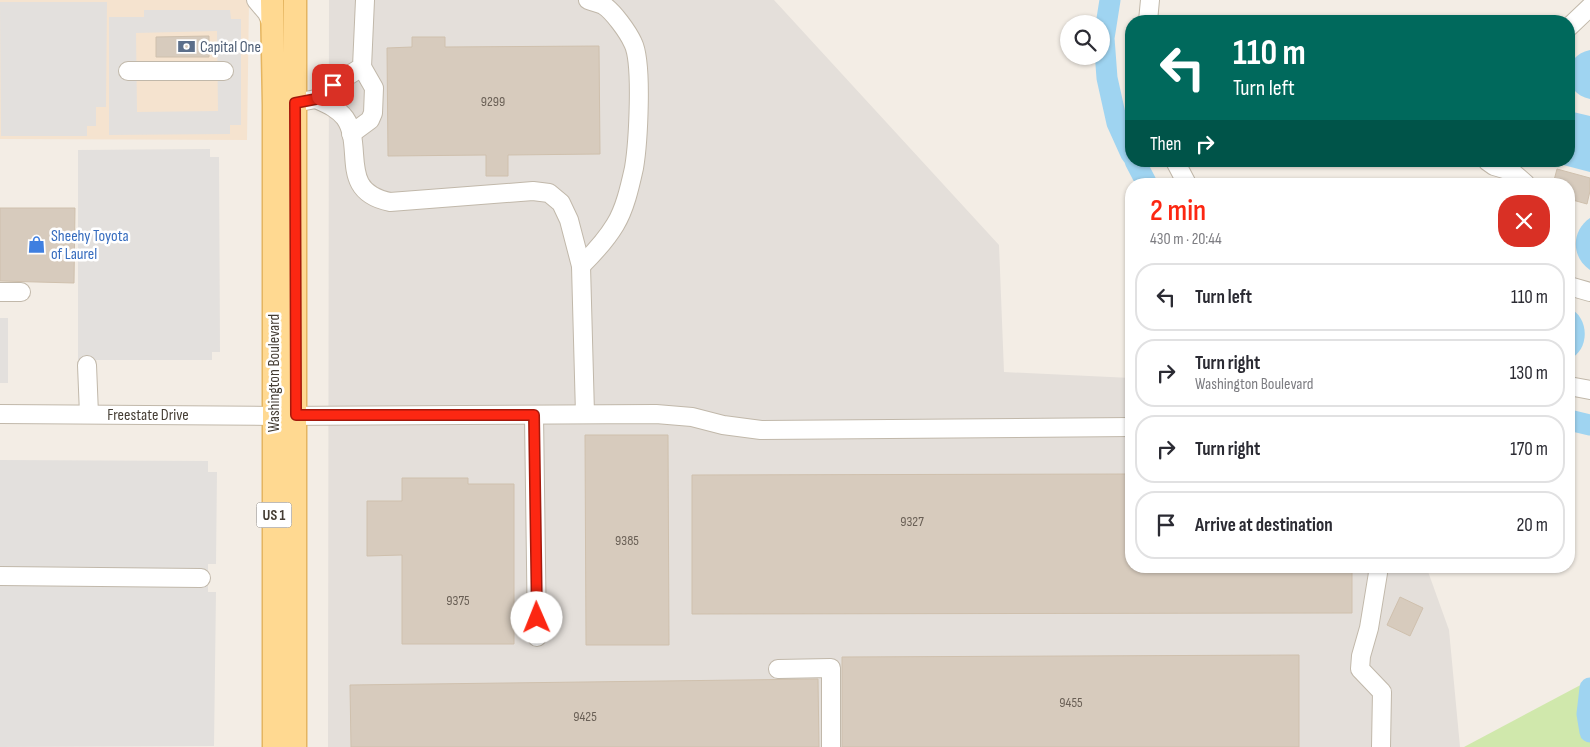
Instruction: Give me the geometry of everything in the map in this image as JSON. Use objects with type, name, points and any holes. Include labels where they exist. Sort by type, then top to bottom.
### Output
[{"type":"main road","name":"Washington Boulevard","points":[[272,0],[274,104],[274,747]]},
{"type":"main road","name":"Washington Boulevard","points":[[295,0],[306,101],[296,415],[295,747]]},
{"type":"street","points":[[256,0],[267,13],[272,24]]},
{"type":"street","points":[[351,134],[370,120],[373,113],[374,88],[362,67],[365,0]]},
{"type":"street","points":[[581,266],[595,252],[616,225],[626,198],[634,166],[638,95],[638,64],[634,44],[623,26],[603,5],[588,0]]},
{"type":"street","points":[[1149,15],[1150,0]]},
{"type":"street","points":[[1575,21],[1590,7]]},
{"type":"street","points":[[306,101],[362,67]]},
{"type":"street","points":[[128,71],[224,71]]},
{"type":"street","points":[[306,101],[336,109],[344,118],[351,134],[359,181],[366,192],[378,200],[390,202],[533,191],[549,193],[560,203],[569,220],[581,266],[585,414]]},
{"type":"street","points":[[1497,167],[1511,171],[1519,178]]},
{"type":"street","points":[[1575,288],[1590,292]]},
{"type":"street","points":[[0,292],[20,292]]},
{"type":"street","points":[[87,365],[89,414]]},
{"type":"street","points":[[1575,387],[1590,390]]},
{"type":"street","name":"Freestate Drive","points":[[0,414],[274,416],[656,414],[692,417],[723,425],[761,430],[1125,428]]},
{"type":"street","points":[[534,415],[537,637]]},
{"type":"street","points":[[1378,573],[1360,669],[1382,692],[1381,747]]},
{"type":"street","points":[[0,576],[201,578]]},
{"type":"street","points":[[778,669],[831,668],[831,747]]},
{"type":"shaded area","points":[[0,0],[249,0],[247,140],[0,139]]},
{"type":"shaded area","points":[[329,0],[774,0],[999,245],[1004,372],[1125,378],[1125,573],[1429,573],[1449,630],[1460,747],[328,747]]},
{"type":"shaded area","points":[[0,2],[107,2],[106,107],[96,107],[96,126],[87,126],[87,136],[1,136]]},
{"type":"shaded area","points":[[144,10],[230,10],[231,19],[241,19],[241,125],[230,125],[230,134],[109,135],[109,17],[144,17]],"holes":[[[217,31],[218,111],[137,112],[136,33]]]},
{"type":"shaded area","points":[[210,149],[210,157],[219,157],[220,352],[212,352],[212,360],[78,360],[78,150]]},
{"type":"shaded area","points":[[0,318],[8,318],[8,383],[0,383]]},
{"type":"shaded area","points":[[0,460],[208,461],[208,472],[217,472],[216,564],[208,564],[208,592],[216,592],[214,746],[0,747]]},
{"type":"green space","points":[[1590,680],[1590,747],[1464,747]]},
{"type":"water","points":[[1590,50],[1590,99],[1575,91],[1575,58]]},
{"type":"water","points":[[1575,112],[1590,116],[1590,172],[1571,167],[1575,167]]},
{"type":"water","points":[[1590,218],[1590,270],[1579,258],[1576,244],[1579,230]]},
{"type":"water","points":[[1575,311],[1581,319],[1585,334],[1581,349],[1576,355]]},
{"type":"building","points":[[209,36],[209,57],[156,57],[156,37]]},
{"type":"building","points":[[412,37],[445,37],[445,47],[599,46],[600,154],[508,155],[508,176],[486,176],[486,155],[388,156],[387,48],[412,47]]},
{"type":"building","points":[[1557,169],[1590,178],[1587,204],[1575,201],[1575,178],[1555,178]]},
{"type":"building","name":"Sheehy Toyota of Laurel","points":[[0,208],[75,208],[74,283],[0,281]]},
{"type":"building","points":[[585,435],[668,435],[669,645],[586,645]]},
{"type":"building","points":[[1125,474],[1125,573],[1352,573],[1352,613],[692,614],[692,475]]},
{"type":"building","points":[[402,478],[468,478],[468,484],[514,484],[514,644],[402,644],[402,555],[367,556],[367,501],[402,501]]},
{"type":"building","points":[[1400,597],[1423,608],[1410,636],[1387,625]]},
{"type":"building","points":[[1299,655],[1299,747],[842,747],[842,657]]},
{"type":"building","points":[[818,679],[819,747],[351,747],[350,685]]},
{"type":"waterway","points":[[1110,0],[1104,38],[1107,78],[1117,123],[1125,141]]},
{"type":"waterway","points":[[1138,167],[1144,178]]},
{"type":"waterway","points":[[1575,421],[1590,425]]},
{"type":"waterway","points":[[1590,688],[1587,714],[1590,732]]},
{"type":"place","name":"Capital One","points":[[186,47]]},
{"type":"place","name":"Sheehy Toyota of Laurel","points":[[37,245]]},
{"type":"route","points":[[333,85],[316,99],[295,103],[296,415],[534,415],[537,618]]}]
